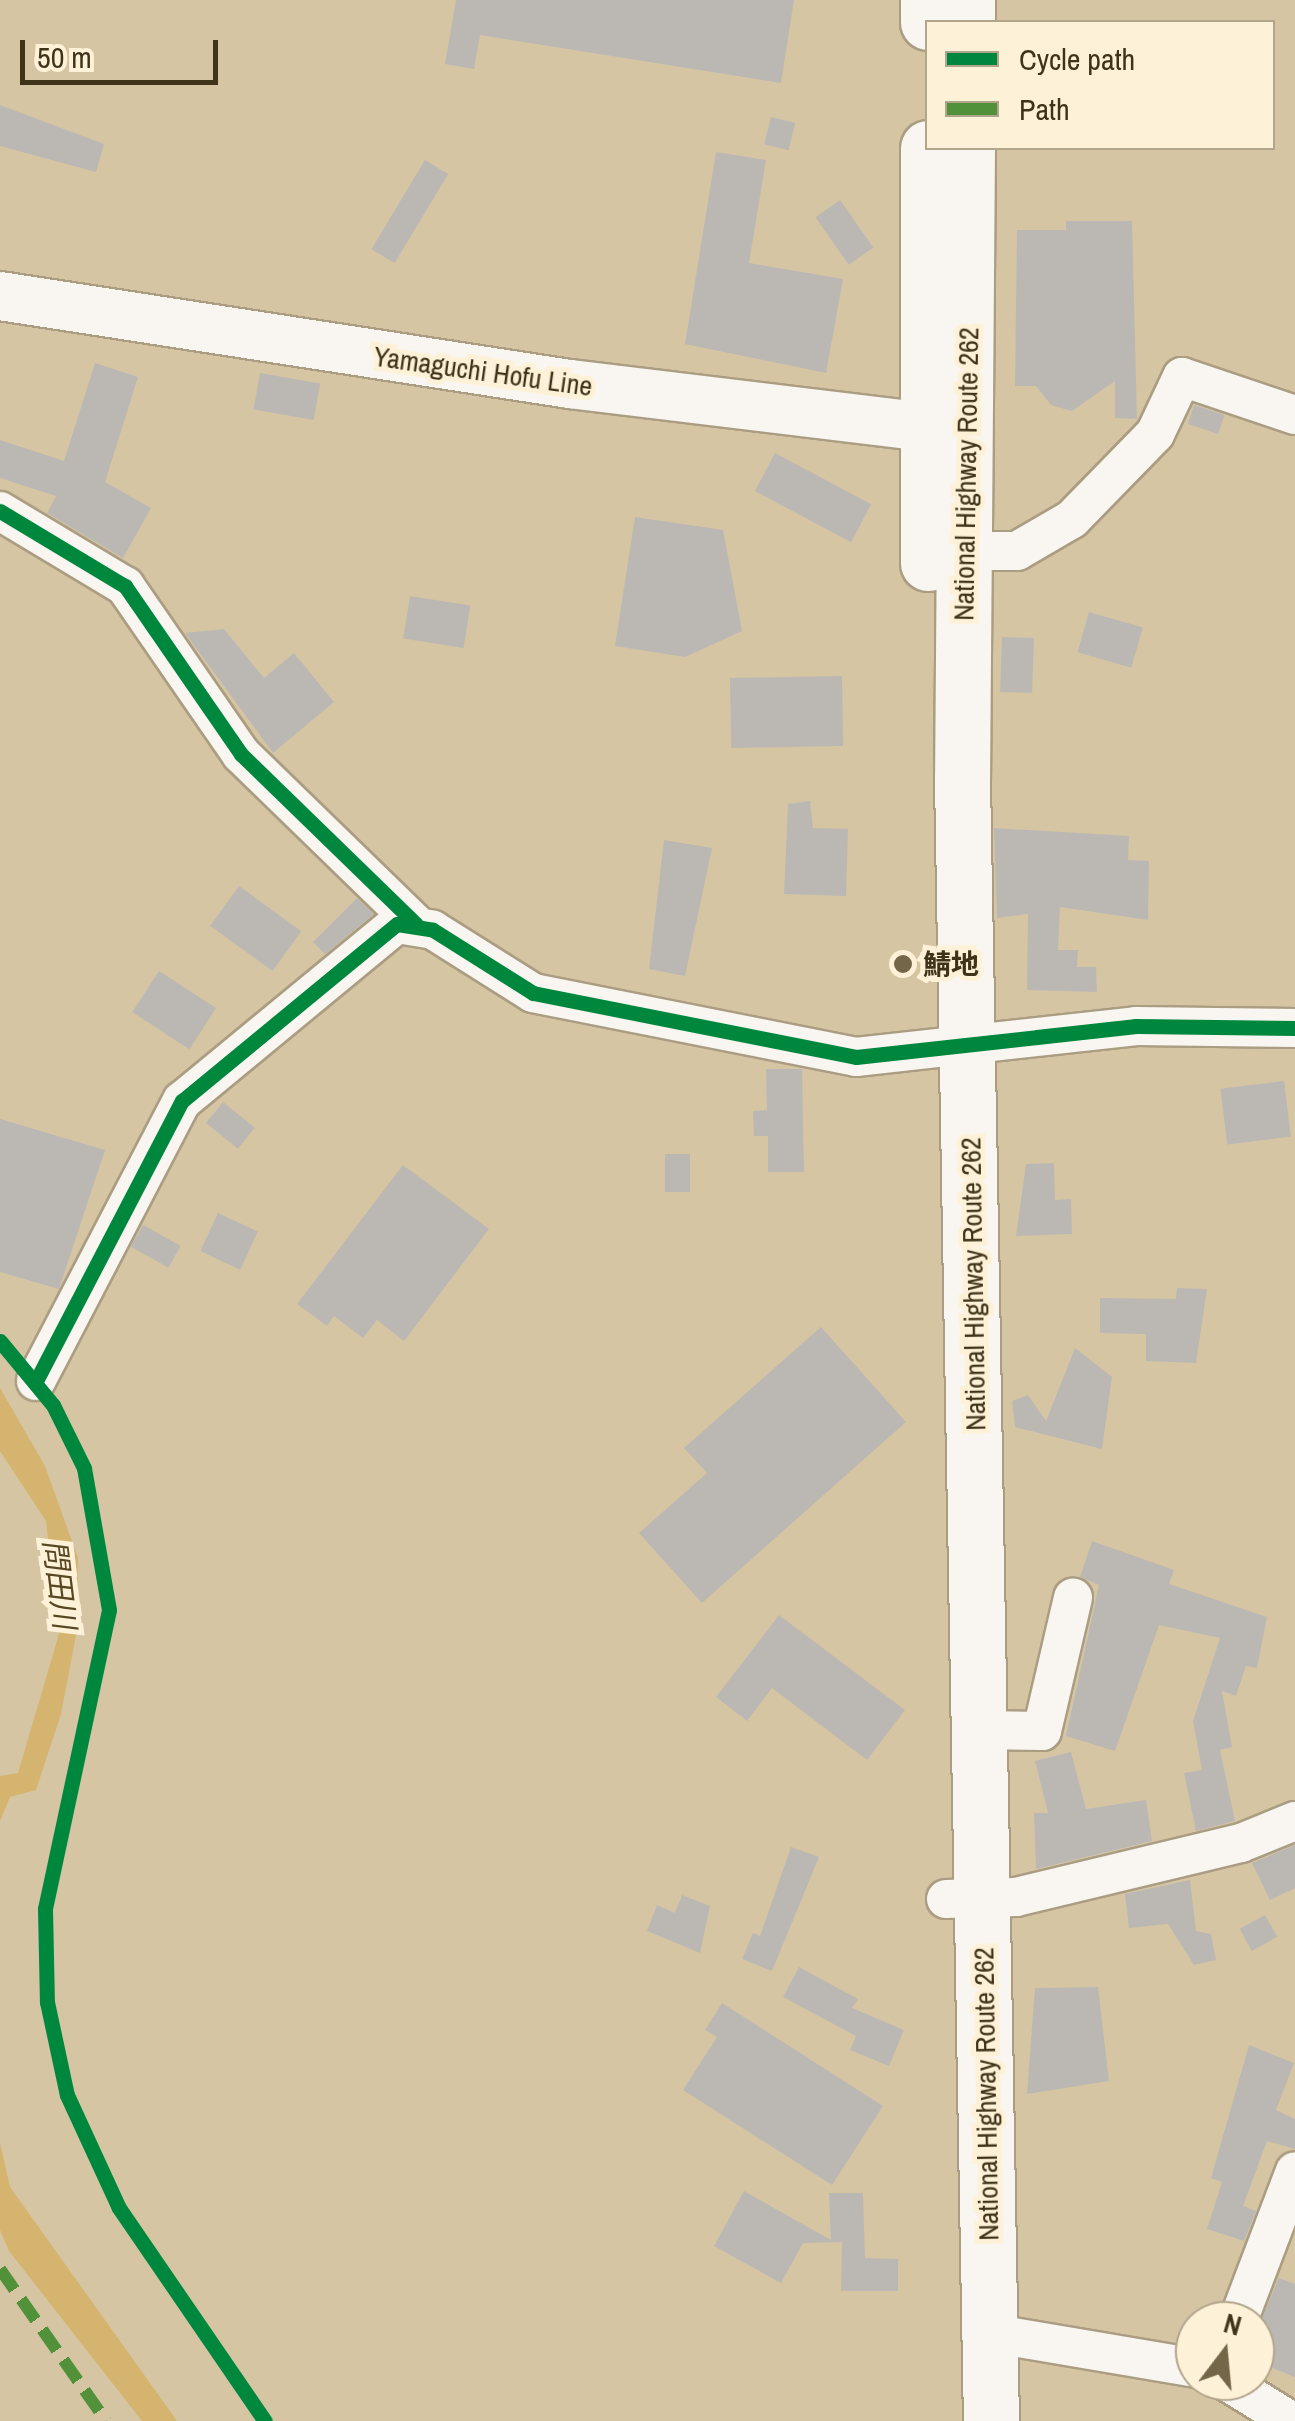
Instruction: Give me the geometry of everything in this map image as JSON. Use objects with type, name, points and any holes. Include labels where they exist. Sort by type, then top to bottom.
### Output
[{"type":"highway","name":"National Highway Route 262","points":[[928,150],[948,432],[964,551],[952,1048],[980,1730],[965,1899],[991,2421]]},
{"type":"highway","name":"National Highway Route 262","points":[[954,2421],[965,1899],[952,1048],[948,432],[968,150]]},
{"type":"main road","name":"Yamaguchi Hofu Line","points":[[0,296],[948,432]]},
{"type":"street","points":[[964,551],[1017,551],[1072,519],[1155,434],[1182,377],[1295,415]]},
{"type":"street","points":[[0,510],[125,586],[240,754],[416,924],[533,994],[600,1011],[856,1057],[1226,1021],[1295,1028]]},
{"type":"street","points":[[36,1381],[182,1100],[386,930],[416,924]]},
{"type":"street","points":[[980,1730],[1042,1731],[1073,1598]]},
{"type":"street","points":[[965,1899],[1196,1855],[1295,1822]]},
{"type":"street","points":[[1246,2301],[1295,2172]]},
{"type":"street","points":[[989,2332],[1175,2365]]},
{"type":"street","points":[[1258,2401],[1291,2421]]},
{"type":"water","name":"問田川","points":[[0,1388],[45,1466],[78,1558],[77,1630],[61,1714],[36,1790],[10,1797],[0,1821],[0,1776],[18,1773],[59,1634],[46,1521],[0,1451]]},
{"type":"water","points":[[0,2143],[10,2187],[177,2421],[142,2421],[9,2251],[0,2230]]},
{"type":"building","points":[[456,0],[794,0],[781,83],[480,35],[474,69],[445,64]]},
{"type":"building","points":[[0,105],[104,144],[96,172],[0,146]]},
{"type":"building","points":[[771,117],[795,123],[788,150],[764,144]]},
{"type":"building","points":[[716,152],[766,160],[749,263],[843,279],[826,373],[685,344]]},
{"type":"building","points":[[425,160],[448,174],[395,263],[371,249]]},
{"type":"building","points":[[840,200],[873,248],[849,265],[815,217]]},
{"type":"building","points":[[1066,221],[1132,221],[1137,419],[1115,418],[1115,381],[1072,411],[1051,405],[1036,386],[1015,386],[1017,230],[1066,230]]},
{"type":"building","points":[[95,363],[138,377],[105,482],[151,508],[123,558],[47,513],[56,496],[0,478],[0,440],[64,461]]},
{"type":"building","points":[[260,373],[320,384],[314,420],[254,409]]},
{"type":"building","points":[[1194,405],[1224,415],[1218,434],[1188,424]]},
{"type":"building","points":[[775,453],[871,504],[851,542],[755,491]]},
{"type":"building","points":[[635,517],[723,530],[742,631],[685,657],[615,646]]},
{"type":"building","points":[[410,596],[470,606],[464,648],[403,638]]},
{"type":"building","points":[[1089,612],[1143,627],[1131,668],[1077,652]]},
{"type":"building","points":[[224,629],[264,678],[294,653],[334,702],[273,753],[185,633]]},
{"type":"building","points":[[1002,637],[1034,638],[1032,693],[1000,692]]},
{"type":"building","points":[[842,676],[843,746],[731,748],[730,678]]},
{"type":"building","points":[[810,801],[813,828],[848,829],[846,896],[784,894],[788,804]]},
{"type":"building","points":[[994,828],[1129,836],[1128,860],[1149,861],[1148,920],[1060,907],[1058,950],[1078,950],[1077,967],[1096,967],[1097,992],[1027,990],[1028,914],[997,918]]},
{"type":"building","points":[[664,840],[712,848],[685,976],[649,969]]},
{"type":"building","points":[[239,886],[301,931],[272,971],[210,926]]},
{"type":"building","points":[[357,898],[374,914],[325,954],[313,942]]},
{"type":"building","points":[[159,971],[216,1008],[189,1049],[132,1012]]},
{"type":"building","points":[[766,1069],[802,1069],[804,1172],[768,1172],[768,1136],[754,1136],[753,1111],[767,1110]]},
{"type":"building","points":[[1284,1081],[1291,1137],[1227,1144],[1220,1089]]},
{"type":"building","points":[[223,1102],[255,1128],[238,1149],[206,1123]]},
{"type":"building","points":[[0,1119],[105,1150],[59,1289],[0,1272]]},
{"type":"building","points":[[665,1154],[690,1154],[690,1192],[665,1192]]},
{"type":"building","points":[[1054,1163],[1055,1200],[1071,1199],[1072,1234],[1016,1236],[1026,1164]]},
{"type":"building","points":[[403,1165],[489,1229],[404,1341],[377,1320],[363,1338],[334,1316],[327,1326],[297,1304]]},
{"type":"building","points":[[218,1213],[258,1232],[240,1270],[200,1251]]},
{"type":"building","points":[[143,1225],[181,1246],[168,1268],[131,1247]]},
{"type":"building","points":[[1177,1288],[1207,1289],[1196,1363],[1146,1361],[1146,1334],[1100,1333],[1100,1298],[1176,1299]]},
{"type":"building","points":[[821,1327],[906,1422],[702,1603],[639,1533],[707,1473],[684,1448]]},
{"type":"building","points":[[1075,1348],[1112,1377],[1102,1449],[1015,1427],[1012,1401],[1028,1395],[1046,1421]]},
{"type":"building","points":[[1092,1541],[1174,1570],[1169,1584],[1267,1617],[1257,1668],[1246,1666],[1236,1696],[1222,1691],[1232,1747],[1220,1750],[1235,1821],[1196,1831],[1184,1773],[1202,1770],[1193,1721],[1220,1638],[1159,1625],[1115,1751],[1066,1736],[1099,1585],[1080,1577]]},
{"type":"building","points":[[779,1615],[905,1710],[867,1760],[772,1688],[747,1721],[716,1697]]},
{"type":"building","points":[[1071,1752],[1086,1809],[1146,1800],[1152,1841],[1036,1869],[1034,1813],[1048,1813],[1035,1761]]},
{"type":"building","points":[[1295,1845],[1295,1888],[1270,1900],[1252,1863]]},
{"type":"building","points":[[791,1847],[819,1857],[772,1971],[742,1959],[753,1933],[760,1936]]},
{"type":"building","points":[[1190,1880],[1196,1931],[1211,1934],[1216,1960],[1194,1965],[1168,1924],[1129,1928],[1125,1894]]},
{"type":"building","points":[[682,1895],[710,1906],[700,1953],[647,1931],[657,1905],[675,1913]]},
{"type":"building","points":[[1265,1915],[1277,1937],[1252,1951],[1240,1929]]},
{"type":"building","points":[[799,1967],[858,1999],[852,2008],[904,2030],[889,2066],[850,2050],[856,2036],[783,1997]]},
{"type":"building","points":[[1098,1987],[1109,2081],[1027,2094],[1035,1988]]},
{"type":"building","points":[[722,2003],[883,2106],[832,2185],[683,2090],[717,2037],[705,2030]]},
{"type":"building","points":[[1249,2045],[1294,2063],[1276,2110],[1295,2119],[1295,2149],[1267,2141],[1243,2206],[1256,2211],[1244,2241],[1207,2229],[1222,2182],[1211,2178]]},
{"type":"building","points":[[744,2191],[831,2240],[829,2193],[863,2193],[865,2258],[898,2259],[898,2291],[841,2291],[842,2242],[803,2243],[781,2283],[714,2246]]},
{"type":"building","points":[[1279,2278],[1295,2284],[1295,2377],[1275,2369],[1275,2301],[1269,2301]]},
{"type":"marked path","points":[[0,2269],[106,2421]]},
{"type":"cycle path","points":[[0,511],[125,586],[241,754],[416,924]]},
{"type":"cycle path","points":[[36,1381],[182,1101],[397,924],[433,930],[533,993],[856,1057],[1136,1026],[1295,1028]]},
{"type":"cycle path","points":[[0,1341],[53,1405],[84,1468],[109,1610],[45,1909],[47,2002],[67,2095],[119,2208],[265,2421]]},
{"type":"place","name":"鯖地","points":[[903,964]]}]
